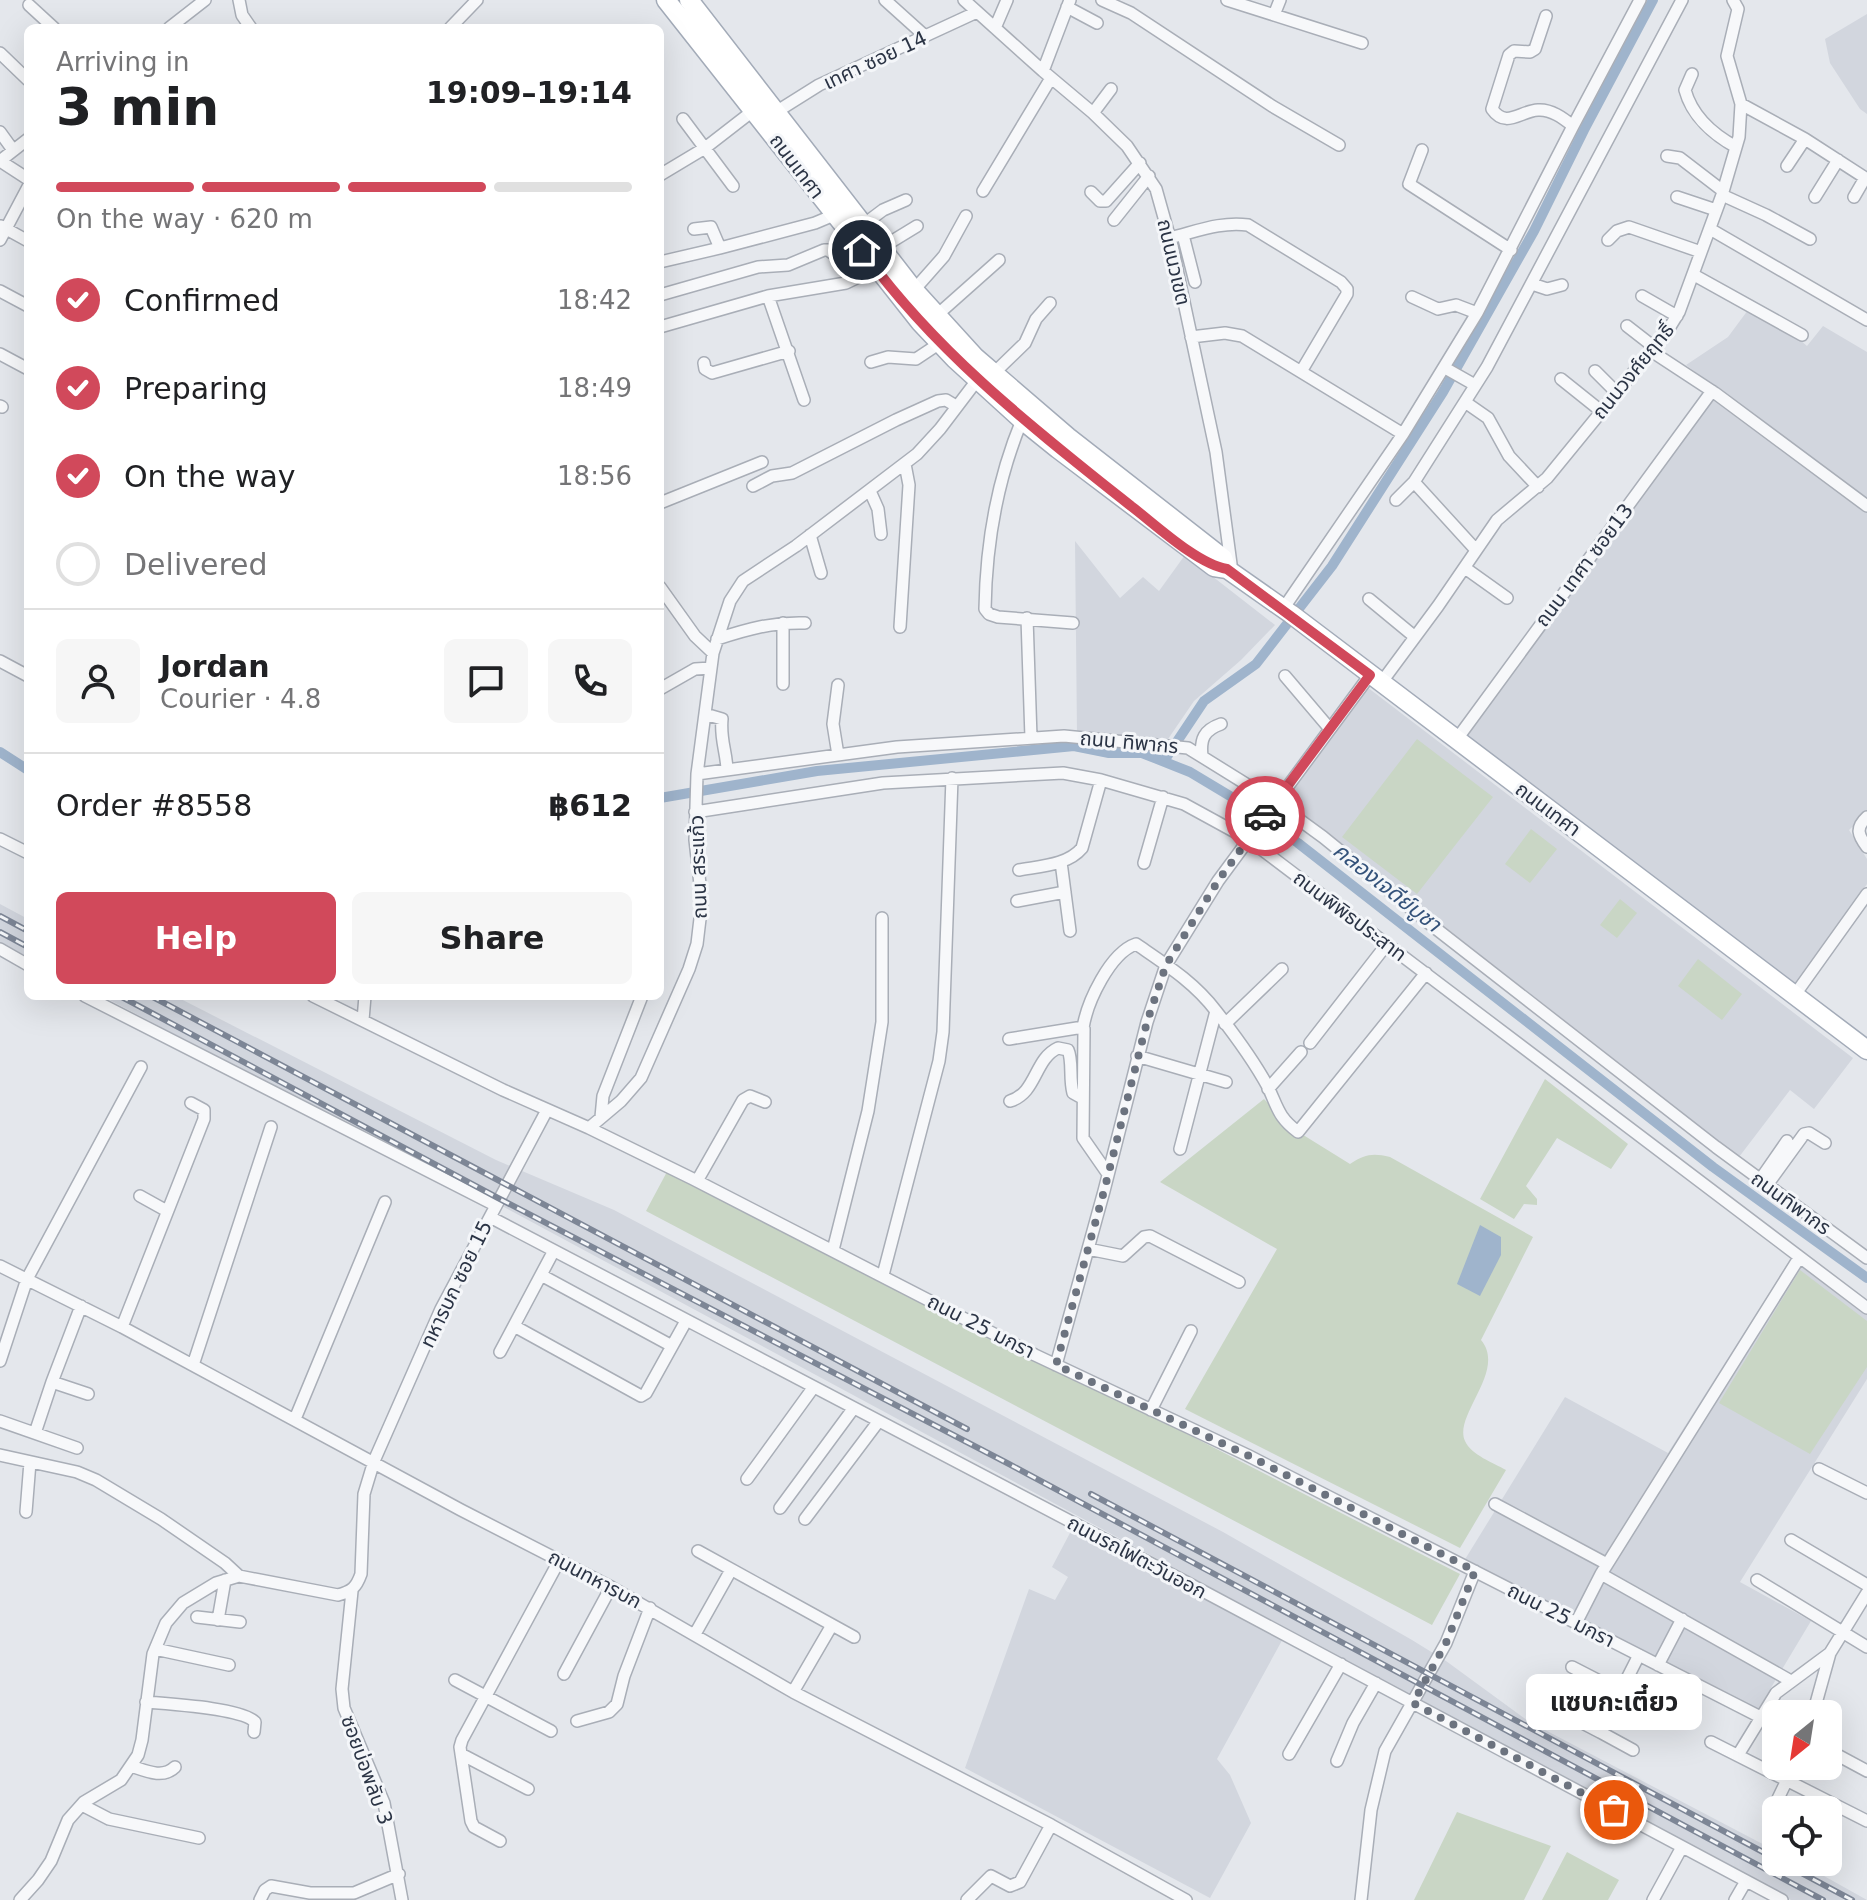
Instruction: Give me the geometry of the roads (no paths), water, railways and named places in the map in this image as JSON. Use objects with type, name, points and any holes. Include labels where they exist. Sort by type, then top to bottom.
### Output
[{"type":"main road","name":"ถนนเทศา","points":[[666,0],[875,269],[940,343],[986,374],[1223,558],[1230,571]]},
{"type":"main road","name":"ถนนเทศา","points":[[689,0],[914,290],[1022,420],[1162,530],[1214,567],[1230,571],[1314,632],[1867,1050]]},
{"type":"street","points":[[174,24],[205,0]]},
{"type":"street","points":[[239,0],[242,15],[248,24]]},
{"type":"street","points":[[454,24],[477,0]]},
{"type":"street","points":[[885,0],[925,36]]},
{"type":"street","name":"ถนนนวเขต","points":[[964,0],[1093,113],[1140,163],[1156,189],[1216,452],[1230,571]]},
{"type":"street","points":[[995,28],[1007,0]]},
{"type":"street","points":[[1102,0],[1131,13],[1272,106],[1339,145]]},
{"type":"street","points":[[1227,0],[1362,43]]},
{"type":"street","points":[[1274,15],[1280,0]]},
{"type":"street","points":[[1287,612],[1446,369],[1640,0]]},
{"type":"street","points":[[1396,500],[1414,482],[1465,402],[1470,382],[1532,284],[1682,0]]},
{"type":"street","name":"ถนนวงศ์ยฤทธิ์","points":[[1056,1365],[1137,1056],[1166,965],[1218,881],[1330,729],[1415,637],[1497,520],[1538,487],[1677,316],[1722,193],[1741,123],[1741,104],[1727,56],[1738,9],[1733,0]]},
{"type":"street","points":[[983,191],[1047,74],[1068,4],[1097,23]]},
{"type":"street","points":[[29,5],[50,24]]},
{"type":"street","name":"เทศา ซอย 14","points":[[776,112],[819,85],[977,12]]},
{"type":"street","points":[[1546,16],[1535,49],[1530,52],[1514,51],[1509,55],[1492,109],[1507,119],[1545,110],[1573,126]]},
{"type":"street","points":[[0,53],[24,76]]},
{"type":"street","points":[[1692,74],[1685,90],[1696,113],[1708,128],[1736,147]]},
{"type":"street","points":[[1093,113],[1111,89]]},
{"type":"street","points":[[1741,104],[1805,139],[1866,178],[1854,197]]},
{"type":"street","points":[[664,173],[705,148],[754,110]]},
{"type":"street","points":[[683,119],[733,186]]},
{"type":"street","points":[[0,132],[13,150]]},
{"type":"street","points":[[1787,166],[1805,139]]},
{"type":"street","points":[[24,142],[0,161],[24,176]]},
{"type":"street","points":[[1422,150],[1409,184],[1511,250]]},
{"type":"street","points":[[1667,156],[1676,156],[1685,161],[1722,193],[1810,239]]},
{"type":"street","points":[[1815,197],[1838,160]]},
{"type":"street","points":[[1091,192],[1100,201],[1106,201],[1140,163]]},
{"type":"street","points":[[1114,220],[1149,176]]},
{"type":"street","points":[[24,194],[2,232],[24,240]]},
{"type":"street","points":[[1677,197],[1716,210]]},
{"type":"street","points":[[863,225],[883,210],[906,200]]},
{"type":"street","points":[[664,261],[806,226],[834,215]]},
{"type":"street","points":[[914,290],[944,256],[966,216]]},
{"type":"street","points":[[1169,238],[1222,225],[1248,225],[1341,282],[1347,294],[1302,370]]},
{"type":"street","points":[[881,248],[917,226]]},
{"type":"street","points":[[694,229],[711,227],[720,248]]},
{"type":"street","points":[[1608,240],[1617,231],[1629,227],[1701,252]]},
{"type":"street","points":[[1710,229],[1867,320]]},
{"type":"street","points":[[1183,235],[1195,282]]},
{"type":"street","points":[[664,294],[758,267],[788,265],[824,250],[842,260],[862,250]]},
{"type":"street","points":[[936,316],[999,260]]},
{"type":"street","points":[[664,326],[768,296],[846,283],[875,269]]},
{"type":"street","points":[[1694,275],[1802,335]]},
{"type":"street","points":[[1532,284],[1547,289],[1562,285]]},
{"type":"street","points":[[0,291],[24,304]]},
{"type":"street","points":[[768,296],[804,400]]},
{"type":"street","points":[[1642,296],[1677,316]]},
{"type":"street","points":[[1412,297],[1438,309],[1456,305],[1477,313]]},
{"type":"street","name":"ถนน สระแก้ว","points":[[589,1128],[621,1101],[641,1078],[697,944],[702,902],[695,840],[697,777],[713,653],[730,601],[743,581],[870,491],[929,443],[956,406],[986,374],[1025,343],[1036,319],[1050,303]]},
{"type":"street","points":[[1627,326],[1653,349],[1867,506]]},
{"type":"street","points":[[1191,337],[1225,333],[1242,336],[1403,434]]},
{"type":"street","points":[[871,362],[888,357],[916,359],[940,343]]},
{"type":"street","points":[[704,363],[705,369],[712,373],[789,351]]},
{"type":"street","points":[[0,354],[24,367]]},
{"type":"street","points":[[1446,369],[1470,382]]},
{"type":"street","points":[[1595,371],[1617,393]]},
{"type":"street","points":[[1561,379],[1601,411]]},
{"type":"street","name":"ถนน เทศา ซอย13","points":[[1457,739],[1712,391]]},
{"type":"street","points":[[753,486],[772,476],[792,473],[938,401],[946,400],[956,406]]},
{"type":"street","points":[[1465,402],[1488,418],[1509,456],[1538,487]]},
{"type":"street","points":[[1022,420],[995,509],[987,563],[985,609],[998,617],[1073,623]]},
{"type":"street","points":[[664,501],[762,462]]},
{"type":"street","points":[[900,627],[909,485],[905,464]]},
{"type":"street","points":[[1414,482],[1476,550]]},
{"type":"street","points":[[870,491],[878,509],[881,534]]},
{"type":"street","points":[[810,535],[821,573]]},
{"type":"street","points":[[1465,568],[1507,598]]},
{"type":"street","points":[[664,593],[695,636],[713,653]]},
{"type":"street","points":[[1369,599],[1415,637]]},
{"type":"street","points":[[1027,618],[1031,738]]},
{"type":"street","points":[[783,623],[783,684]]},
{"type":"street","points":[[717,639],[748,628],[805,623]]},
{"type":"street","points":[[0,661],[24,674]]},
{"type":"street","points":[[664,687],[695,669],[711,668]]},
{"type":"street","points":[[1285,676],[1330,729]]},
{"type":"street","points":[[838,685],[833,724],[838,755]]},
{"type":"street","points":[[705,714],[722,719],[720,739],[727,755],[727,769]]},
{"type":"street","points":[[1202,756],[1204,734],[1210,727],[1221,724]]},
{"type":"street","name":"ถนน ทิพากร","points":[[697,777],[727,769],[897,747],[1031,738],[1064,736],[1184,747],[1323,837],[1716,1147]]},
{"type":"street","name":"ถนนพิพิธประสาท","points":[[695,808],[883,783],[1063,773],[1101,780],[1184,804],[1251,836],[1387,944],[1867,1308]]},
{"type":"street","points":[[883,1275],[939,1061],[943,1032],[952,778]]},
{"type":"street","points":[[1019,870],[1061,862],[1076,855],[1082,848],[1101,780]]},
{"type":"street","points":[[1144,863],[1163,797]]},
{"type":"street","points":[[1867,817],[1858,828],[1858,834],[1867,847]]},
{"type":"street","points":[[0,839],[24,851]]},
{"type":"street","points":[[1061,862],[1070,931]]},
{"type":"street","points":[[1017,901],[1065,892]]},
{"type":"street","points":[[1794,996],[1867,894]]},
{"type":"street","points":[[833,1250],[868,1111],[882,1022],[882,918]]},
{"type":"street","points":[[1108,1174],[1083,1138],[1083,1028],[1087,1006],[1111,964],[1132,944],[1184,977],[1216,1011],[1268,1089],[1280,1116],[1298,1132],[1426,973]]},
{"type":"street","points":[[1268,1089],[1306,1048],[1387,944]]},
{"type":"street","points":[[0,949],[24,963]]},
{"type":"street","points":[[1225,1024],[1282,969]]},
{"type":"street","points":[[93,1000],[495,1205]]},
{"type":"street","name":"ถนน 25 มกรา","points":[[321,1000],[697,1181],[1056,1365],[1475,1571],[1762,1719]]},
{"type":"street","points":[[363,1020],[365,1000]]},
{"type":"street","points":[[601,1117],[603,1096],[640,1000]]},
{"type":"street","points":[[1180,1149],[1216,1011]]},
{"type":"street","points":[[1009,1039],[1083,1028]]},
{"type":"street","points":[[1010,1101],[1031,1084],[1043,1058],[1058,1048],[1070,1053],[1069,1075],[1073,1093],[1082,1098]]},
{"type":"street","points":[[1137,1056],[1226,1082]]},
{"type":"street","points":[[0,1361],[27,1279],[141,1067]]},
{"type":"street","points":[[697,1181],[743,1100],[750,1096],[765,1102]]},
{"type":"street","points":[[122,1327],[205,1114],[202,1108],[191,1103]]},
{"type":"street","name":"ทหารบก ซอย 15","points":[[352,1591],[361,1574],[364,1494],[374,1461],[441,1309],[547,1110]]},
{"type":"street","points":[[193,1365],[271,1127]]},
{"type":"street","points":[[1763,1183],[1804,1134],[1809,1133],[1825,1143]]},
{"type":"street","points":[[1763,1183],[1787,1141]]},
{"type":"street","name":"ถนนทิพากร","points":[[1716,1147],[1867,1258]]},
{"type":"street","points":[[140,1196],[167,1211]]},
{"type":"street","points":[[295,1419],[385,1202]]},
{"type":"street","name":"ถนนรถไฟตะวันออก","points":[[490,1217],[1341,1664],[1782,1900]]},
{"type":"street","points":[[1088,1249],[1123,1256],[1144,1237],[1150,1236],[1239,1282]]},
{"type":"street","points":[[500,1352],[551,1256]]},
{"type":"street","points":[[1576,1623],[1604,1569],[1799,1258]]},
{"type":"street","name":"ถนนทหารบก","points":[[0,1266],[122,1327],[611,1587],[793,1692],[1051,1825],[1186,1900]]},
{"type":"street","points":[[541,1275],[672,1346]]},
{"type":"street","points":[[35,1433],[81,1306]]},
{"type":"street","points":[[514,1326],[641,1396],[646,1393],[686,1321]]},
{"type":"street","points":[[1151,1410],[1191,1331]]},
{"type":"street","points":[[52,1382],[88,1394]]},
{"type":"street","points":[[747,1479],[813,1388]]},
{"type":"street","points":[[780,1508],[853,1409]]},
{"type":"street","points":[[0,1421],[77,1448]]},
{"type":"street","points":[[805,1519],[878,1422]]},
{"type":"street","points":[[0,1455],[77,1472],[96,1480],[161,1519],[239,1576]]},
{"type":"street","points":[[26,1512],[30,1462]]},
{"type":"street","points":[[1819,1469],[1867,1493]]},
{"type":"street","points":[[1495,1504],[1682,1619],[1791,1681]]},
{"type":"street","points":[[1791,1540],[1867,1585]]},
{"type":"street","points":[[698,1551],[854,1637]]},
{"type":"street","points":[[500,1841],[474,1827],[471,1821],[461,1754],[462,1740],[559,1561]]},
{"type":"street","points":[[695,1634],[731,1570]]},
{"type":"street","points":[[1361,1900],[1371,1810],[1380,1764],[1392,1736],[1446,1643],[1475,1571]]},
{"type":"street","points":[[20,1900],[44,1871],[68,1820],[82,1805],[121,1780],[131,1766],[142,1740],[155,1649],[166,1623],[183,1603],[204,1588],[239,1576],[338,1595],[352,1591]]},
{"type":"street","points":[[218,1620],[225,1580]]},
{"type":"street","points":[[1757,1580],[1867,1647]]},
{"type":"street","points":[[564,1674],[611,1587]]},
{"type":"street","name":"ซอยบ่อพลับ 3","points":[[352,1591],[342,1689],[344,1708],[384,1803],[402,1900]]},
{"type":"street","points":[[1817,1700],[1830,1653],[1867,1593]]},
{"type":"street","points":[[577,1721],[609,1712],[617,1704],[624,1676],[650,1608]]},
{"type":"street","points":[[197,1617],[240,1622]]},
{"type":"street","points":[[1658,1665],[1682,1619]]},
{"type":"street","points":[[793,1692],[832,1625]]},
{"type":"street","points":[[155,1649],[229,1665]]},
{"type":"street","points":[[1738,1755],[1776,1693],[1830,1653]]},
{"type":"street","points":[[1600,1732],[1639,1655]]},
{"type":"street","points":[[1289,1754],[1341,1664]]},
{"type":"street","points":[[1572,1667],[1677,1721]]},
{"type":"street","points":[[455,1680],[551,1731]]},
{"type":"street","points":[[1337,1761],[1353,1723],[1376,1683]]},
{"type":"street","points":[[146,1702],[250,1717],[255,1722],[254,1732]]},
{"type":"street","points":[[1550,1706],[1633,1750]]},
{"type":"street","points":[[1711,1742],[1867,1821]]},
{"type":"street","points":[[461,1754],[528,1789]]},
{"type":"street","points":[[1842,1758],[1867,1771]]},
{"type":"street","points":[[131,1766],[164,1774],[175,1767]]},
{"type":"street","points":[[1780,1796],[1789,1781]]},
{"type":"street","points":[[82,1805],[109,1819],[199,1838]]},
{"type":"street","points":[[967,1900],[991,1876],[1010,1886],[1020,1882],[1051,1825]]},
{"type":"street","points":[[1653,1900],[1682,1847]]},
{"type":"street","points":[[260,1900],[271,1886],[310,1897],[354,1893],[399,1874]]},
{"type":"street","points":[[1735,1900],[1746,1881]]},
{"type":"water","points":[[1480,1225],[1501,1237],[1501,1255],[1480,1296],[1457,1284]]},
{"type":"waterway","points":[[1164,761],[1204,701],[1256,664],[1332,566],[1443,392],[1534,231],[1653,0]]},
{"type":"waterway","name":"คลองเจดีย์บูชา","points":[[664,797],[817,771],[1074,746],[1109,753],[1142,753],[1190,772],[1298,843],[1713,1167],[1867,1278]]},
{"type":"waterway","name":"คลองเจดีย์บูชา","points":[[0,752],[24,767]]},
{"type":"railway","points":[[0,916],[24,929]]},
{"type":"railway","points":[[0,932],[24,945]]},
{"type":"railway","points":[[127,1000],[498,1198],[1009,1464],[1823,1900]]},
{"type":"railway","points":[[159,1000],[967,1429]]},
{"type":"railway","points":[[1091,1494],[1762,1852]]},
{"type":"railway","points":[[1807,1876],[1852,1900]]},
{"type":"place","name":"แซบกะเตี๋ยว","points":[[1614,1810]]}]
